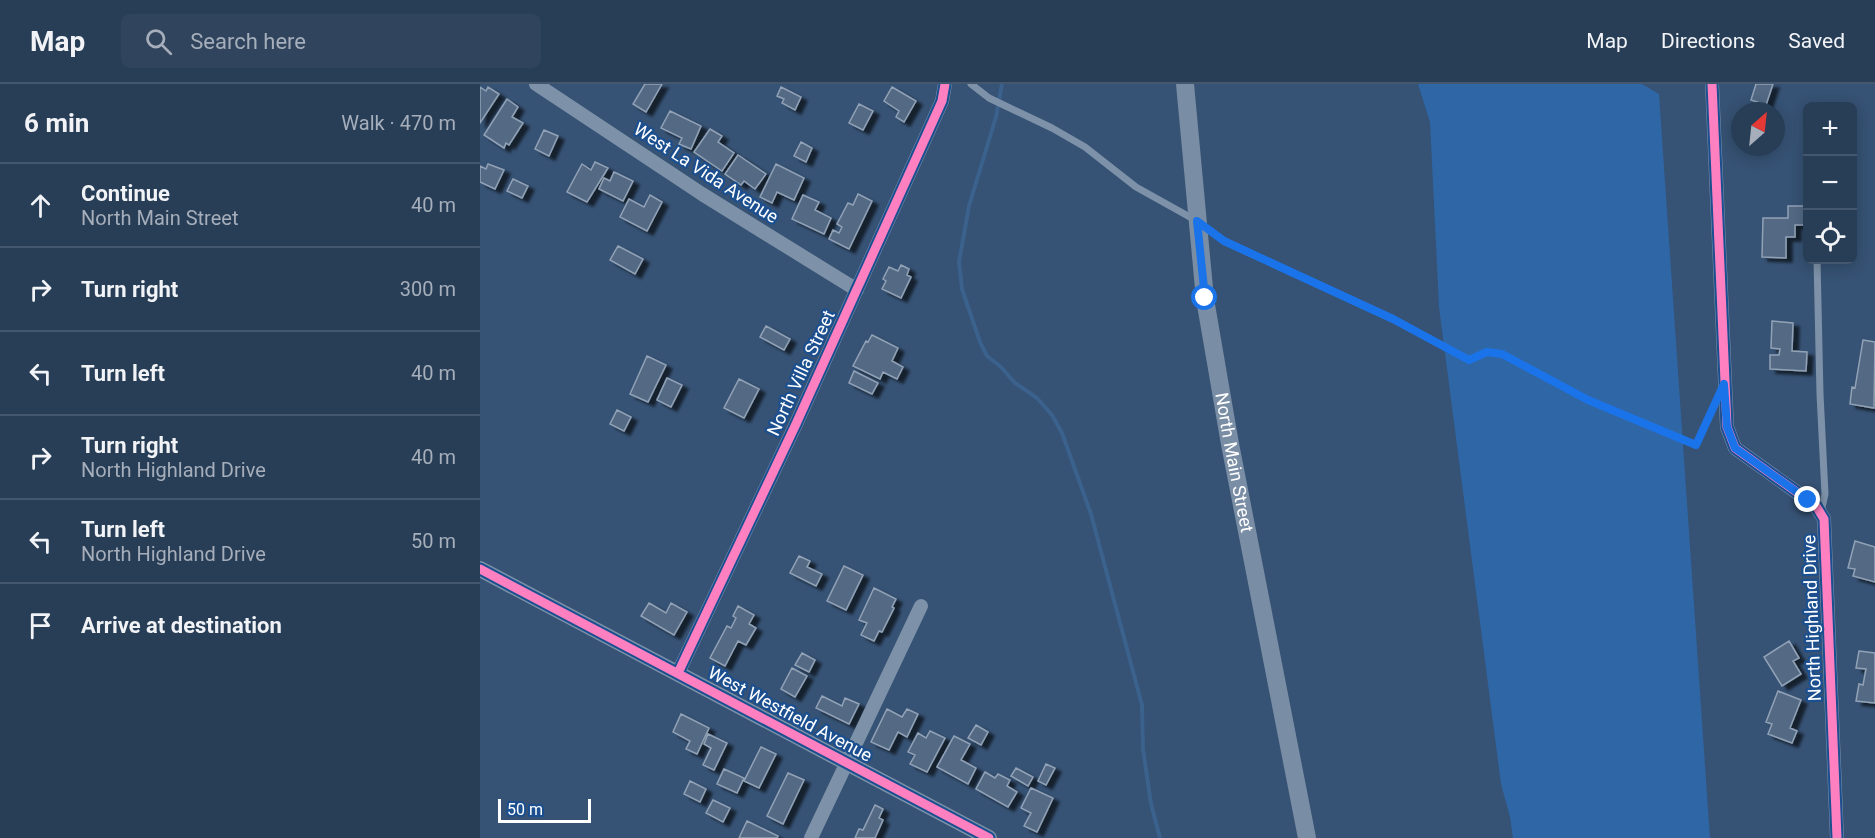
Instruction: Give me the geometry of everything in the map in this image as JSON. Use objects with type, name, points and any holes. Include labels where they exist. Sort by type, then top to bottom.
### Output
[{"type":"main road","name":"North Main Street","points":[[1185,84],[1205,298],[1230,444],[1307,838]]},
{"type":"street","name":"West La Vida Avenue","points":[[536,84],[702,194],[857,290]]},
{"type":"street","name":"North Villa Street","points":[[678,673],[857,290],[942,101],[945,84]]},
{"type":"street","name":"North Highland Drive","points":[[1712,84],[1727,427],[1735,448],[1808,500],[1821,512],[1826,525],[1837,838]]},
{"type":"street","name":"West Westfield Avenue","points":[[480,569],[989,838]]},
{"type":"street","points":[[811,838],[921,606]]},
{"type":"lane","points":[[971,84],[989,98],[1052,128],[1085,147],[1136,188],[1197,221],[1224,241],[1393,319],[1469,360],[1487,352],[1502,354],[1588,400],[1696,445],[1724,384]]},
{"type":"lane","points":[[1817,264],[1825,494],[1821,512]]},
{"type":"shaded area","points":[[1418,84],[1642,84],[1659,94],[1710,838],[1513,838],[1501,784],[1439,307],[1430,122]]},
{"type":"building","points":[[645,84],[662,84],[646,112],[633,104]]},
{"type":"building","points":[[1756,84],[1773,84],[1767,102],[1751,100]]},
{"type":"building","points":[[480,87],[486,91],[488,87],[499,94],[480,123]]},
{"type":"building","points":[[781,87],[801,97],[795,110],[782,103],[784,99],[777,96]]},
{"type":"building","points":[[892,87],[916,101],[904,122],[896,117],[899,111],[884,101]]},
{"type":"building","points":[[507,99],[518,107],[512,117],[523,123],[509,145],[506,143],[504,148],[484,135]]},
{"type":"building","points":[[859,104],[873,111],[863,130],[849,123]]},
{"type":"building","points":[[670,111],[701,126],[691,149],[679,144],[682,138],[661,128]]},
{"type":"building","points":[[710,129],[722,136],[718,142],[734,153],[722,171],[694,152]]},
{"type":"building","points":[[544,130],[558,136],[549,156],[535,149]]},
{"type":"building","points":[[801,142],[812,148],[806,162],[794,156]]},
{"type":"building","points":[[738,155],[766,174],[755,189],[744,181],[741,185],[725,174]]},
{"type":"building","points":[[595,162],[608,168],[587,202],[567,192],[582,164],[591,170]]},
{"type":"building","points":[[488,164],[504,170],[495,189],[480,182],[480,166],[486,169]]},
{"type":"building","points":[[776,164],[804,178],[794,200],[777,192],[772,203],[760,197]]},
{"type":"building","points":[[614,172],[633,181],[623,201],[599,189],[604,178],[610,181]]},
{"type":"building","points":[[513,179],[528,186],[522,198],[507,191]]},
{"type":"building","points":[[858,194],[872,201],[849,249],[829,239],[833,230],[839,233],[842,227],[837,224],[848,203],[853,205]]},
{"type":"building","points":[[650,195],[662,202],[647,231],[620,217],[629,199],[644,207]]},
{"type":"building","points":[[803,195],[819,202],[815,210],[831,218],[824,234],[792,219]]},
{"type":"building","points":[[1788,206],[1803,206],[1803,225],[1795,225],[1795,237],[1786,237],[1786,258],[1762,257],[1763,218],[1788,218]]},
{"type":"building","points":[[618,246],[643,259],[635,274],[610,260]]},
{"type":"building","points":[[901,265],[909,269],[907,275],[911,277],[901,298],[882,289],[886,281],[883,279],[889,267],[898,271]]},
{"type":"building","points":[[1772,321],[1793,323],[1792,351],[1807,352],[1806,371],[1770,369],[1770,355],[1779,355],[1780,349],[1771,348]]},
{"type":"building","points":[[766,326],[790,339],[784,350],[760,337]]},
{"type":"building","points":[[872,335],[898,348],[892,361],[903,367],[897,379],[883,372],[880,379],[853,366],[866,341],[868,342]]},
{"type":"building","points":[[1863,340],[1875,342],[1874,408],[1850,404]]},
{"type":"building","points":[[647,356],[666,365],[648,402],[630,394]]},
{"type":"building","points":[[854,371],[878,383],[872,394],[849,383]]},
{"type":"building","points":[[667,378],[682,385],[671,407],[657,400]]},
{"type":"building","points":[[739,379],[759,389],[744,418],[724,408]]},
{"type":"building","points":[[617,410],[631,417],[624,431],[610,424]]},
{"type":"building","points":[[1855,541],[1875,547],[1875,582],[1853,576],[1855,569],[1848,568]]},
{"type":"building","points":[[799,556],[810,561],[807,567],[822,574],[816,586],[790,573]]},
{"type":"building","points":[[844,566],[863,575],[846,610],[827,601]]},
{"type":"building","points":[[874,588],[896,599],[882,632],[879,631],[874,641],[861,635],[867,623],[859,620]]},
{"type":"building","points":[[649,603],[666,613],[671,603],[687,612],[674,635],[641,616]]},
{"type":"building","points":[[738,606],[754,615],[749,624],[756,628],[746,645],[738,641],[725,666],[710,658],[727,626],[731,628]]},
{"type":"building","points":[[1789,641],[1799,658],[1793,661],[1801,674],[1782,686],[1764,657]]},
{"type":"building","points":[[1859,651],[1875,653],[1875,703],[1856,701],[1859,684],[1863,685],[1866,669],[1856,668]]},
{"type":"building","points":[[802,653],[815,660],[809,672],[795,665]]},
{"type":"building","points":[[792,668],[807,676],[795,697],[781,689]]},
{"type":"building","points":[[1778,691],[1801,700],[1790,728],[1797,731],[1792,743],[1768,734],[1772,724],[1766,722]]},
{"type":"building","points":[[822,696],[842,706],[845,698],[859,704],[849,724],[816,708]]},
{"type":"building","points":[[887,709],[902,717],[907,709],[918,714],[907,737],[898,732],[889,750],[871,742]]},
{"type":"building","points":[[681,714],[709,728],[697,754],[686,749],[690,741],[673,732]]},
{"type":"building","points":[[976,725],[988,732],[981,745],[968,738]]},
{"type":"building","points":[[930,731],[945,738],[927,772],[910,764],[915,755],[908,752],[918,733],[926,738]]},
{"type":"building","points":[[708,734],[727,743],[714,770],[703,765],[711,748],[704,744]]},
{"type":"building","points":[[954,736],[970,744],[961,760],[976,768],[968,784],[937,767]]},
{"type":"building","points":[[761,747],[776,754],[759,788],[744,781]]},
{"type":"building","points":[[1046,764],[1055,768],[1046,785],[1038,781]]},
{"type":"building","points":[[1016,768],[1033,777],[1028,786],[1011,776]]},
{"type":"building","points":[[724,769],[744,778],[737,793],[717,784]]},
{"type":"building","points":[[985,772],[995,778],[998,774],[1010,780],[1007,786],[1017,792],[1008,807],[976,789]]},
{"type":"building","points":[[788,773],[804,780],[783,824],[767,816]]},
{"type":"building","points":[[690,781],[706,789],[700,802],[684,794]]},
{"type":"building","points":[[1031,788],[1053,798],[1037,832],[1024,826],[1031,813],[1021,808]]},
{"type":"building","points":[[713,800],[730,808],[723,822],[706,813]]},
{"type":"building","points":[[875,805],[883,809],[879,818],[883,820],[875,838],[855,838],[859,829],[863,830]]},
{"type":"building","points":[[747,821],[778,836],[777,838],[739,838]]},
{"type":"waterway","points":[[1002,84],[996,117],[969,206],[959,262],[962,289],[987,356],[1015,383],[1037,398],[1052,415],[1062,433],[1091,514],[1142,705],[1143,749],[1151,804],[1160,838]]},
{"type":"cycle path","points":[[678,673],[796,424],[942,101],[945,84]]},
{"type":"cycle path","points":[[1712,84],[1727,427],[1735,448],[1816,506],[1824,519],[1837,838]]},
{"type":"cycle path","points":[[480,569],[989,838]]},
{"type":"route","points":[[1205,298],[1197,221],[1224,241],[1393,319],[1469,360],[1487,352],[1502,354],[1588,400],[1696,445],[1724,384],[1727,427],[1731,443],[1743,456],[1808,500]]}]
